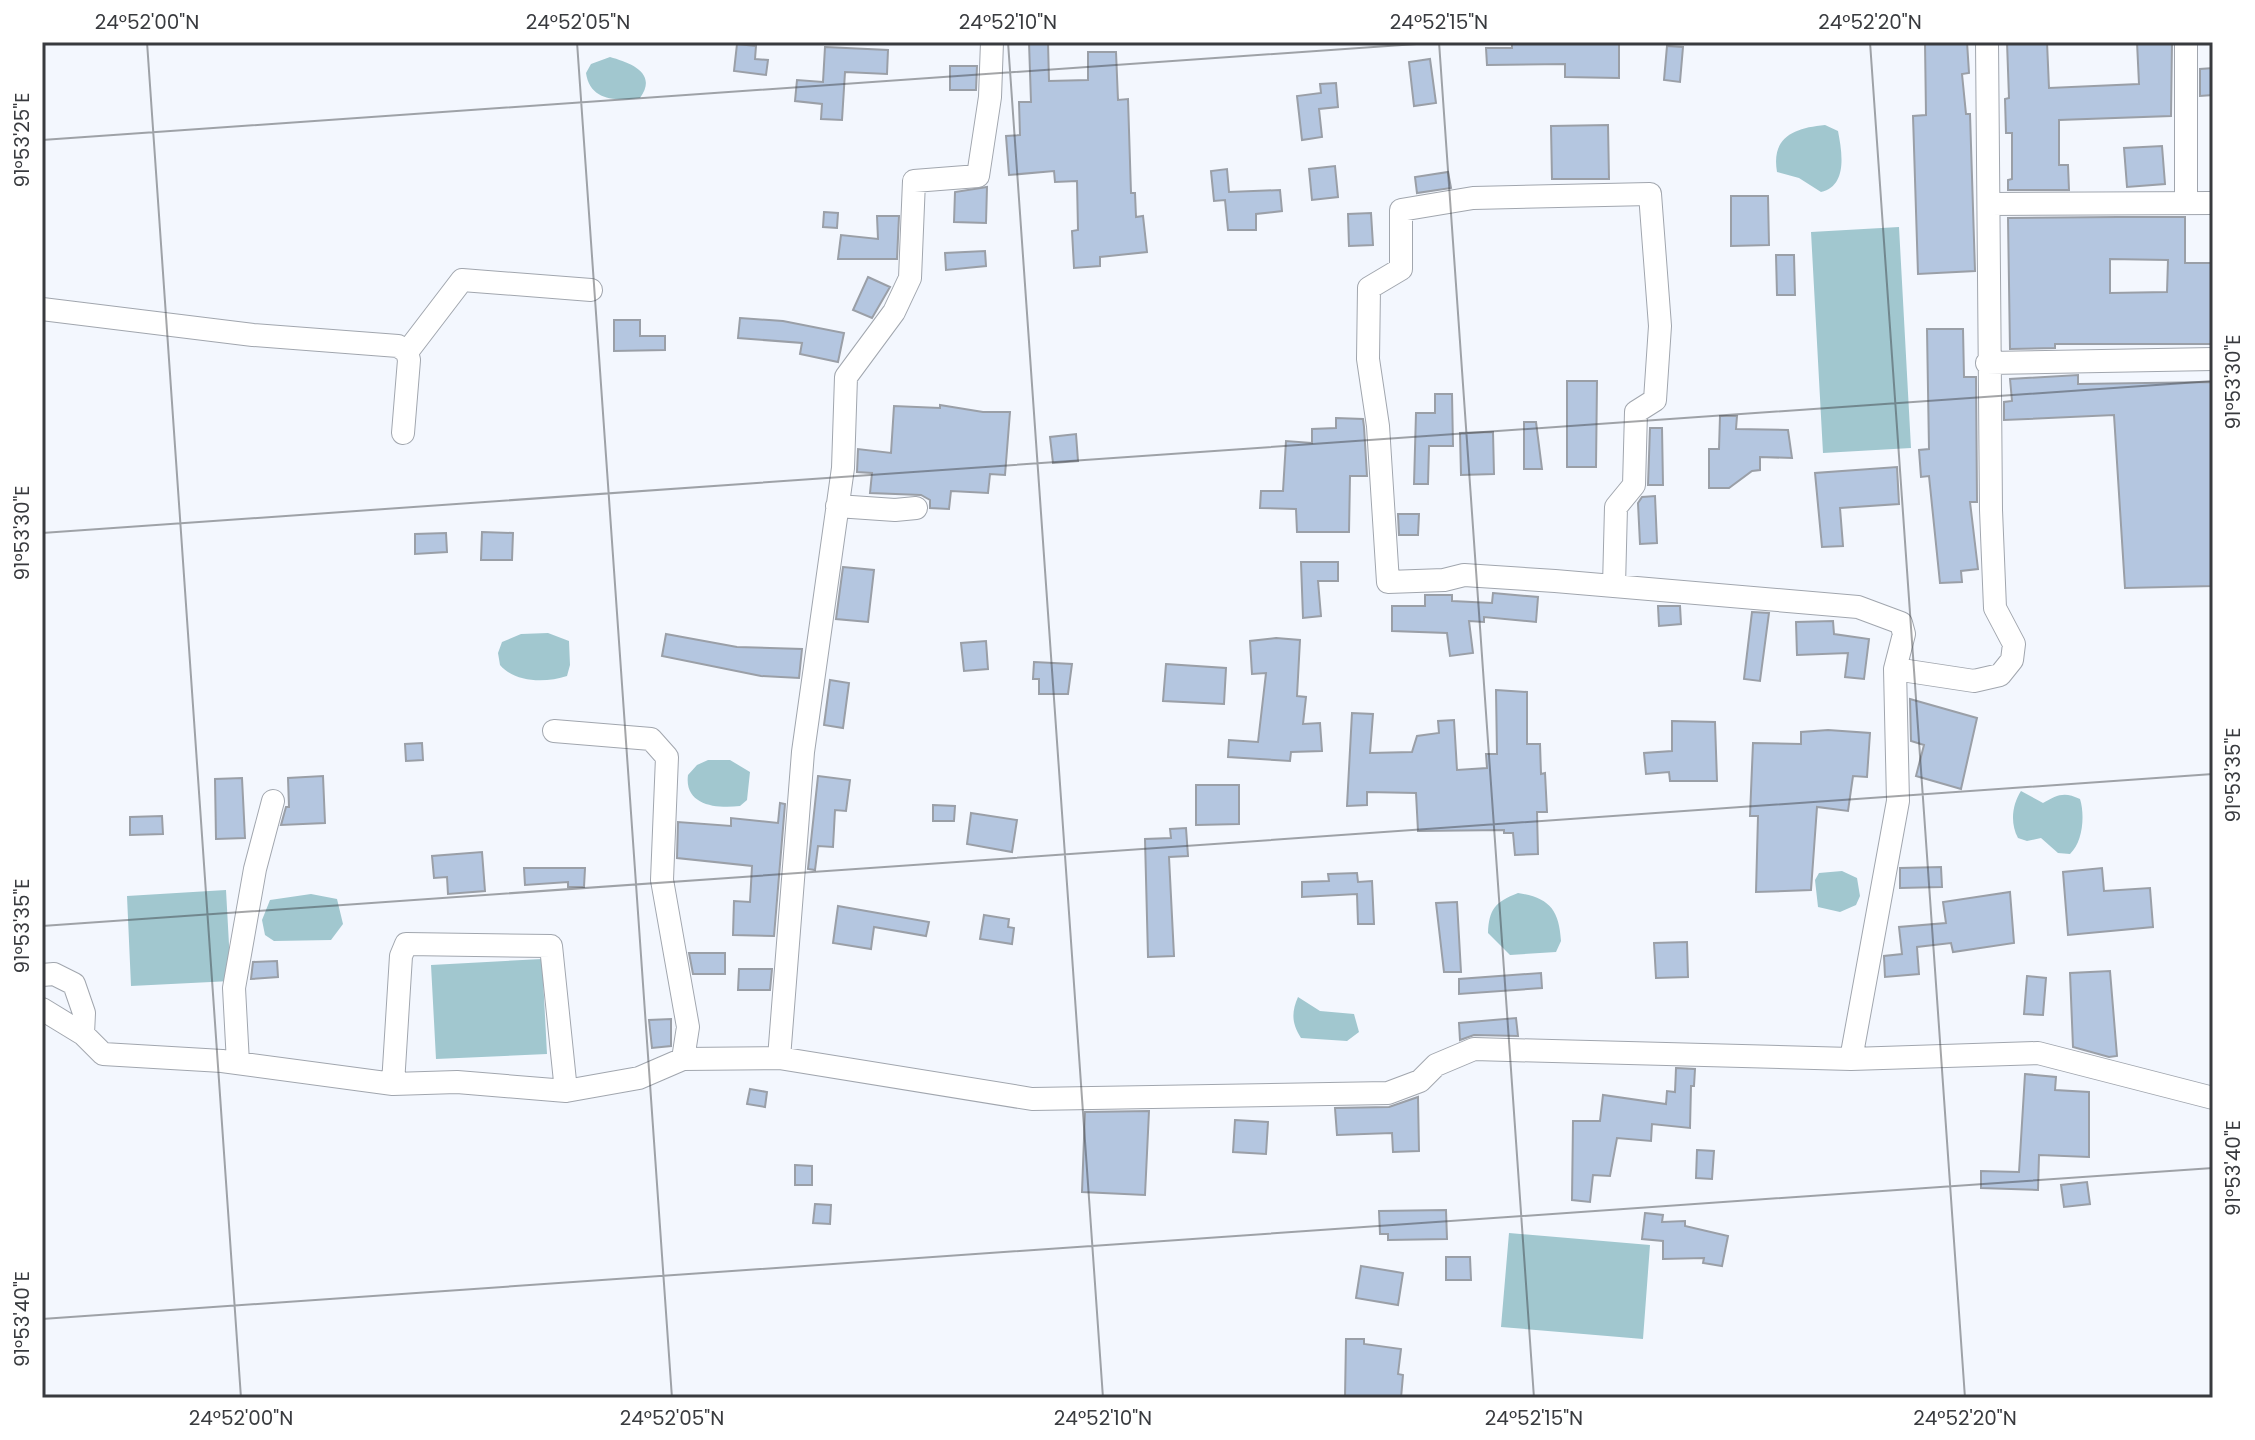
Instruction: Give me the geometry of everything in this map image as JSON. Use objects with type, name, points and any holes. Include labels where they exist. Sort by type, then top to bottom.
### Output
[{"type":"street","points":[[779,1058],[803,752],[843,468],[846,377],[894,312],[910,278],[914,181],[978,176],[990,97],[992,42]]},
{"type":"street","points":[[1895,669],[1974,681],[2000,675],[2012,660],[2014,644],[1995,608],[1987,363],[1987,42]]},
{"type":"street","points":[[2186,42],[2186,202]]},
{"type":"street","points":[[1614,586],[1616,507],[1634,485],[1636,412],[1655,400],[1660,326],[1650,194],[1473,198],[1401,210],[1401,269],[1369,288],[1368,359],[1378,426],[1388,582],[1444,580],[1464,575],[1614,586],[1858,607],[1901,623],[1904,634],[1895,669],[1898,801],[1851,1059]]},
{"type":"street","points":[[1989,204],[2213,203]]},
{"type":"street","points":[[407,352],[462,280],[591,290]]},
{"type":"street","points":[[42,309],[253,335],[398,346],[407,352],[409,360],[403,433]]},
{"type":"street","points":[[1987,363],[2213,359]]},
{"type":"street","points":[[837,506],[895,510],[916,508]]},
{"type":"street","points":[[554,731],[651,739],[667,757],[662,880],[688,1027],[683,1059]]},
{"type":"street","points":[[238,1063],[234,988],[255,869],[273,801]]},
{"type":"street","points":[[393,1084],[401,956],[406,944],[551,946],[566,1091]]},
{"type":"street","points":[[42,975],[54,974],[74,984],[84,1013],[83,1034]]},
{"type":"street","points":[[42,1009],[83,1034],[103,1054],[238,1063],[393,1084],[457,1082],[566,1091],[639,1078],[683,1059],[779,1058],[1032,1099],[1388,1093],[1420,1081],[1436,1065],[1474,1049],[1851,1059],[2038,1053],[2213,1098]]},
{"type":"water","points":[[610,57],[640,70],[646,82],[640,98],[613,99],[593,89],[586,73],[591,64]]},
{"type":"water","points":[[1825,125],[1838,131],[1841,149],[1839,176],[1830,189],[1821,192],[1799,178],[1777,172],[1778,150],[1787,136]]},
{"type":"water","points":[[1899,227],[1911,448],[1823,453],[1811,232]]},
{"type":"water","points":[[548,633],[569,641],[567,676],[531,680],[514,675],[500,665],[498,653],[502,642],[521,634]]},
{"type":"water","points":[[708,760],[730,760],[750,772],[747,800],[740,806],[721,807],[704,803],[691,793],[688,775],[697,765]]},
{"type":"water","points":[[2021,791],[2043,803],[2061,795],[2080,799],[2082,828],[2078,843],[2070,854],[2058,853],[2041,838],[2027,841],[2018,838],[2013,814]]},
{"type":"water","points":[[1842,871],[1857,878],[1860,896],[1856,905],[1840,912],[1818,907],[1815,880],[1819,873]]},
{"type":"water","points":[[226,890],[231,981],[131,986],[127,896]]},
{"type":"water","points":[[1518,893],[1538,898],[1555,913],[1561,941],[1556,952],[1510,955],[1488,933],[1495,907]]},
{"type":"water","points":[[311,894],[337,899],[343,924],[331,940],[274,941],[265,935],[262,920],[270,900]]},
{"type":"water","points":[[542,959],[547,1054],[436,1059],[431,965]]},
{"type":"water","points":[[1298,997],[1320,1011],[1354,1014],[1359,1032],[1347,1041],[1301,1038],[1294,1018]]},
{"type":"water","points":[[1509,1233],[1650,1245],[1643,1339],[1501,1327]]},
{"type":"building","points":[[1029,42],[1048,42],[1049,81],[1088,80],[1088,52],[1116,52],[1118,100],[1128,99],[1131,193],[1135,193],[1136,217],[1143,216],[1147,252],[1100,257],[1100,266],[1074,268],[1072,231],[1078,230],[1077,181],[1055,182],[1054,171],[1009,175],[1006,136],[1020,135],[1019,102],[1031,102]]},
{"type":"building","points":[[1512,42],[1619,42],[1619,78],[1565,77],[1565,64],[1487,65],[1486,48],[1512,48]]},
{"type":"building","points":[[1925,42],[1967,42],[1969,73],[1962,74],[1966,114],[1970,114],[1975,271],[1918,274],[1913,116],[1926,115]]},
{"type":"building","points":[[2007,42],[2047,42],[2049,88],[2139,84],[2137,42],[2172,42],[2171,116],[2059,120],[2059,165],[2068,165],[2069,190],[2008,190],[2008,180],[2012,179],[2012,133],[2006,133],[2005,99],[2009,98]]},
{"type":"building","points":[[737,44],[756,46],[755,59],[768,60],[766,75],[734,71]]},
{"type":"building","points":[[1667,46],[1683,47],[1680,82],[1664,80]]},
{"type":"building","points":[[825,47],[888,50],[887,74],[845,72],[842,120],[821,119],[822,104],[795,101],[797,80],[823,82]]},
{"type":"building","points":[[1430,59],[1436,103],[1414,106],[1409,62]]},
{"type":"building","points":[[950,66],[977,66],[976,90],[950,90]]},
{"type":"building","points":[[2213,68],[2213,95],[2200,96],[2200,69]]},
{"type":"building","points":[[1336,83],[1338,107],[1319,109],[1322,137],[1302,140],[1297,96],[1321,93],[1320,84]]},
{"type":"building","points":[[1608,125],[1609,179],[1552,179],[1551,126]]},
{"type":"building","points":[[2162,146],[2165,184],[2127,187],[2124,148]]},
{"type":"building","points":[[1335,166],[1338,197],[1312,200],[1309,169]]},
{"type":"building","points":[[1227,169],[1229,192],[1280,190],[1282,211],[1256,214],[1256,230],[1228,230],[1225,200],[1214,201],[1211,171]]},
{"type":"building","points":[[1448,172],[1451,188],[1417,193],[1415,177]]},
{"type":"building","points":[[987,187],[986,223],[954,222],[955,192]]},
{"type":"building","points":[[1731,196],[1768,196],[1769,245],[1731,246]]},
{"type":"building","points":[[824,212],[838,213],[837,228],[823,227]]},
{"type":"building","points":[[1371,213],[1373,245],[1349,246],[1348,214]]},
{"type":"building","points":[[877,216],[899,216],[897,259],[838,259],[841,235],[878,239]]},
{"type":"building","points":[[2185,217],[2185,263],[2213,263],[2213,344],[2055,344],[2055,348],[2010,349],[2008,218]],"holes":[[[2110,259],[2168,260],[2167,292],[2110,293]]]},
{"type":"building","points":[[985,251],[986,266],[946,270],[945,253]]},
{"type":"building","points":[[1776,255],[1794,255],[1795,295],[1777,295]]},
{"type":"building","points":[[868,277],[890,287],[872,318],[853,310]]},
{"type":"building","points":[[740,318],[783,321],[844,333],[838,362],[800,354],[802,343],[738,338]]},
{"type":"building","points":[[614,320],[640,320],[640,336],[665,336],[665,350],[614,351]]},
{"type":"building","points":[[1927,329],[1963,329],[1964,377],[1976,377],[1977,502],[1970,502],[1978,569],[1961,571],[1962,582],[1940,583],[1929,476],[1921,477],[1919,450],[1929,449]]},
{"type":"building","points":[[2078,375],[2078,384],[2213,382],[2213,586],[2125,588],[2114,415],[2004,420],[2004,402],[2012,401],[2010,379]]},
{"type":"building","points":[[1567,381],[1597,381],[1596,467],[1567,467]]},
{"type":"building","points":[[1435,394],[1452,394],[1453,446],[1429,446],[1428,484],[1414,484],[1416,413],[1435,413]]},
{"type":"building","points":[[940,405],[983,412],[1010,412],[1005,475],[990,474],[988,493],[951,491],[949,509],[930,508],[930,500],[921,495],[870,493],[872,473],[857,472],[858,449],[891,453],[894,406],[940,408]]},
{"type":"building","points":[[1720,416],[1737,416],[1736,429],[1788,430],[1792,458],[1760,457],[1760,470],[1752,471],[1729,488],[1709,488],[1709,449],[1719,449]]},
{"type":"building","points":[[1336,418],[1363,419],[1364,427],[1367,476],[1350,476],[1349,532],[1297,532],[1296,509],[1260,508],[1261,491],[1283,491],[1286,441],[1312,443],[1312,429],[1336,428]]},
{"type":"building","points":[[1524,422],[1536,422],[1542,469],[1524,469]]},
{"type":"building","points":[[1650,428],[1662,428],[1663,485],[1648,485]]},
{"type":"building","points":[[1493,432],[1494,474],[1461,475],[1460,433]]},
{"type":"building","points":[[1076,434],[1078,461],[1053,463],[1050,437]]},
{"type":"building","points":[[1897,467],[1899,504],[1840,508],[1843,546],[1822,547],[1815,473]]},
{"type":"building","points":[[1655,496],[1657,543],[1640,544],[1638,503],[1642,497]]},
{"type":"building","points":[[1398,514],[1419,514],[1418,535],[1399,535]]},
{"type":"building","points":[[482,532],[513,533],[512,560],[481,560]]},
{"type":"building","points":[[446,533],[447,552],[415,554],[415,534]]},
{"type":"building","points":[[1301,562],[1338,562],[1338,581],[1318,581],[1321,616],[1303,618]]},
{"type":"building","points":[[843,567],[874,570],[868,622],[836,619]]},
{"type":"building","points":[[1493,593],[1538,597],[1536,622],[1484,617],[1484,622],[1469,621],[1473,653],[1450,656],[1447,633],[1392,631],[1392,606],[1425,606],[1425,595],[1452,595],[1452,601],[1492,603]]},
{"type":"building","points":[[1658,606],[1680,606],[1681,624],[1659,626]]},
{"type":"building","points":[[1752,612],[1769,613],[1760,681],[1744,679]]},
{"type":"building","points":[[1833,621],[1834,634],[1869,639],[1864,679],[1845,677],[1848,653],[1797,655],[1796,622]]},
{"type":"building","points":[[666,634],[737,647],[802,649],[799,678],[761,676],[662,656]]},
{"type":"building","points":[[1276,638],[1300,640],[1297,696],[1306,697],[1303,724],[1320,723],[1322,751],[1291,752],[1290,761],[1228,757],[1229,740],[1258,742],[1266,673],[1252,674],[1250,641]]},
{"type":"building","points":[[986,641],[988,669],[964,671],[961,643]]},
{"type":"building","points":[[1034,662],[1072,664],[1068,694],[1039,694],[1039,679],[1033,679]]},
{"type":"building","points":[[1166,664],[1226,668],[1224,704],[1163,701]]},
{"type":"building","points":[[830,680],[849,683],[843,728],[824,725]]},
{"type":"building","points":[[1496,690],[1527,692],[1527,744],[1540,744],[1541,774],[1545,773],[1547,812],[1537,812],[1538,854],[1515,855],[1513,833],[1504,833],[1504,830],[1418,831],[1416,793],[1367,792],[1367,805],[1347,806],[1352,713],[1373,714],[1370,753],[1412,752],[1417,736],[1439,733],[1438,721],[1454,720],[1457,770],[1487,768],[1486,754],[1497,754]]},
{"type":"building","points":[[1910,699],[1977,718],[1961,789],[1916,776],[1924,745],[1911,741]]},
{"type":"building","points":[[1672,721],[1715,722],[1717,781],[1670,781],[1669,772],[1646,774],[1644,753],[1672,751]]},
{"type":"building","points":[[1801,732],[1870,733],[1867,777],[1853,776],[1848,811],[1817,807],[1811,890],[1756,892],[1758,816],[1750,816],[1753,743],[1801,744]]},
{"type":"building","points":[[422,743],[423,760],[406,761],[405,744]]},
{"type":"building","points":[[323,776],[325,823],[281,825],[286,807],[289,807],[288,778]]},
{"type":"building","points":[[818,776],[850,780],[846,811],[835,810],[833,847],[818,846],[815,870],[808,869]]},
{"type":"building","points":[[242,778],[245,838],[216,839],[215,779]]},
{"type":"building","points":[[1196,785],[1239,785],[1239,824],[1196,825]]},
{"type":"building","points":[[780,803],[785,804],[774,936],[733,935],[734,901],[750,902],[752,866],[677,858],[678,822],[731,826],[731,818],[778,823]]},
{"type":"building","points":[[933,805],[955,806],[954,821],[933,821]]},
{"type":"building","points":[[971,813],[1017,820],[1012,852],[967,844]]},
{"type":"building","points":[[162,816],[163,834],[130,835],[130,817]]},
{"type":"building","points":[[1186,828],[1188,856],[1169,857],[1174,956],[1148,957],[1145,839],[1171,838],[1170,829]]},
{"type":"building","points":[[482,852],[485,891],[448,894],[447,877],[434,878],[432,856]]},
{"type":"building","points":[[1941,867],[1942,887],[1900,888],[1900,868]]},
{"type":"building","points":[[524,868],[585,868],[584,887],[568,887],[568,882],[525,885]]},
{"type":"building","points":[[2102,868],[2104,891],[2150,888],[2153,927],[2068,935],[2063,872]]},
{"type":"building","points":[[1357,873],[1358,882],[1372,881],[1374,924],[1358,924],[1357,894],[1302,897],[1302,882],[1329,881],[1328,874]]},
{"type":"building","points":[[2010,892],[2014,943],[1953,952],[1951,943],[1917,947],[1919,974],[1885,977],[1884,956],[1902,954],[1899,927],[1946,923],[1943,902]]},
{"type":"building","points":[[1457,902],[1461,972],[1444,972],[1436,903]]},
{"type":"building","points":[[838,906],[929,922],[926,936],[874,927],[871,949],[833,943]]},
{"type":"building","points":[[984,915],[1009,919],[1008,927],[1014,928],[1012,944],[980,939]]},
{"type":"building","points":[[1687,942],[1688,977],[1656,978],[1654,943]]},
{"type":"building","points":[[689,953],[725,953],[725,974],[693,974]]},
{"type":"building","points":[[277,961],[278,977],[251,979],[253,962]]},
{"type":"building","points":[[739,969],[772,969],[770,990],[738,990]]},
{"type":"building","points":[[2110,971],[2117,1056],[2109,1057],[2073,1047],[2070,973]]},
{"type":"building","points":[[1541,973],[1542,988],[1459,994],[1459,979]]},
{"type":"building","points":[[2027,976],[2046,978],[2043,1015],[2024,1014]]},
{"type":"building","points":[[1516,1018],[1518,1036],[1474,1035],[1460,1040],[1459,1023]]},
{"type":"building","points":[[671,1019],[671,1046],[652,1048],[649,1020]]},
{"type":"building","points":[[1676,1068],[1695,1069],[1694,1086],[1691,1086],[1690,1128],[1652,1124],[1651,1141],[1617,1138],[1610,1176],[1593,1175],[1590,1202],[1572,1200],[1573,1121],[1600,1121],[1603,1095],[1666,1104],[1667,1091],[1675,1092]]},
{"type":"building","points":[[2025,1074],[2056,1077],[2055,1090],[2089,1092],[2089,1157],[2039,1155],[2038,1190],[1981,1188],[1981,1171],[2019,1172]]},
{"type":"building","points":[[750,1089],[767,1092],[765,1107],[747,1104]]},
{"type":"building","points":[[1418,1097],[1419,1151],[1393,1152],[1392,1133],[1337,1135],[1335,1108],[1389,1107]]},
{"type":"building","points":[[1149,1111],[1145,1195],[1082,1192],[1085,1112]]},
{"type":"building","points":[[1235,1120],[1268,1122],[1266,1154],[1233,1152]]},
{"type":"building","points":[[1697,1150],[1714,1151],[1712,1179],[1696,1178]]},
{"type":"building","points":[[795,1165],[812,1166],[812,1185],[795,1185]]},
{"type":"building","points":[[2087,1182],[2090,1204],[2064,1207],[2061,1185]]},
{"type":"building","points":[[815,1204],[831,1205],[830,1224],[813,1223]]},
{"type":"building","points":[[1446,1210],[1447,1239],[1388,1240],[1388,1234],[1380,1234],[1379,1211]]},
{"type":"building","points":[[1645,1213],[1663,1215],[1662,1222],[1685,1221],[1685,1226],[1728,1236],[1722,1266],[1703,1263],[1704,1258],[1663,1259],[1663,1241],[1642,1239]]},
{"type":"building","points":[[1446,1257],[1470,1257],[1471,1280],[1446,1280]]},
{"type":"building","points":[[1361,1266],[1403,1273],[1398,1305],[1356,1298]]},
{"type":"building","points":[[1346,1339],[1364,1339],[1364,1344],[1401,1349],[1398,1374],[1403,1375],[1401,1398],[1345,1398]]}]
